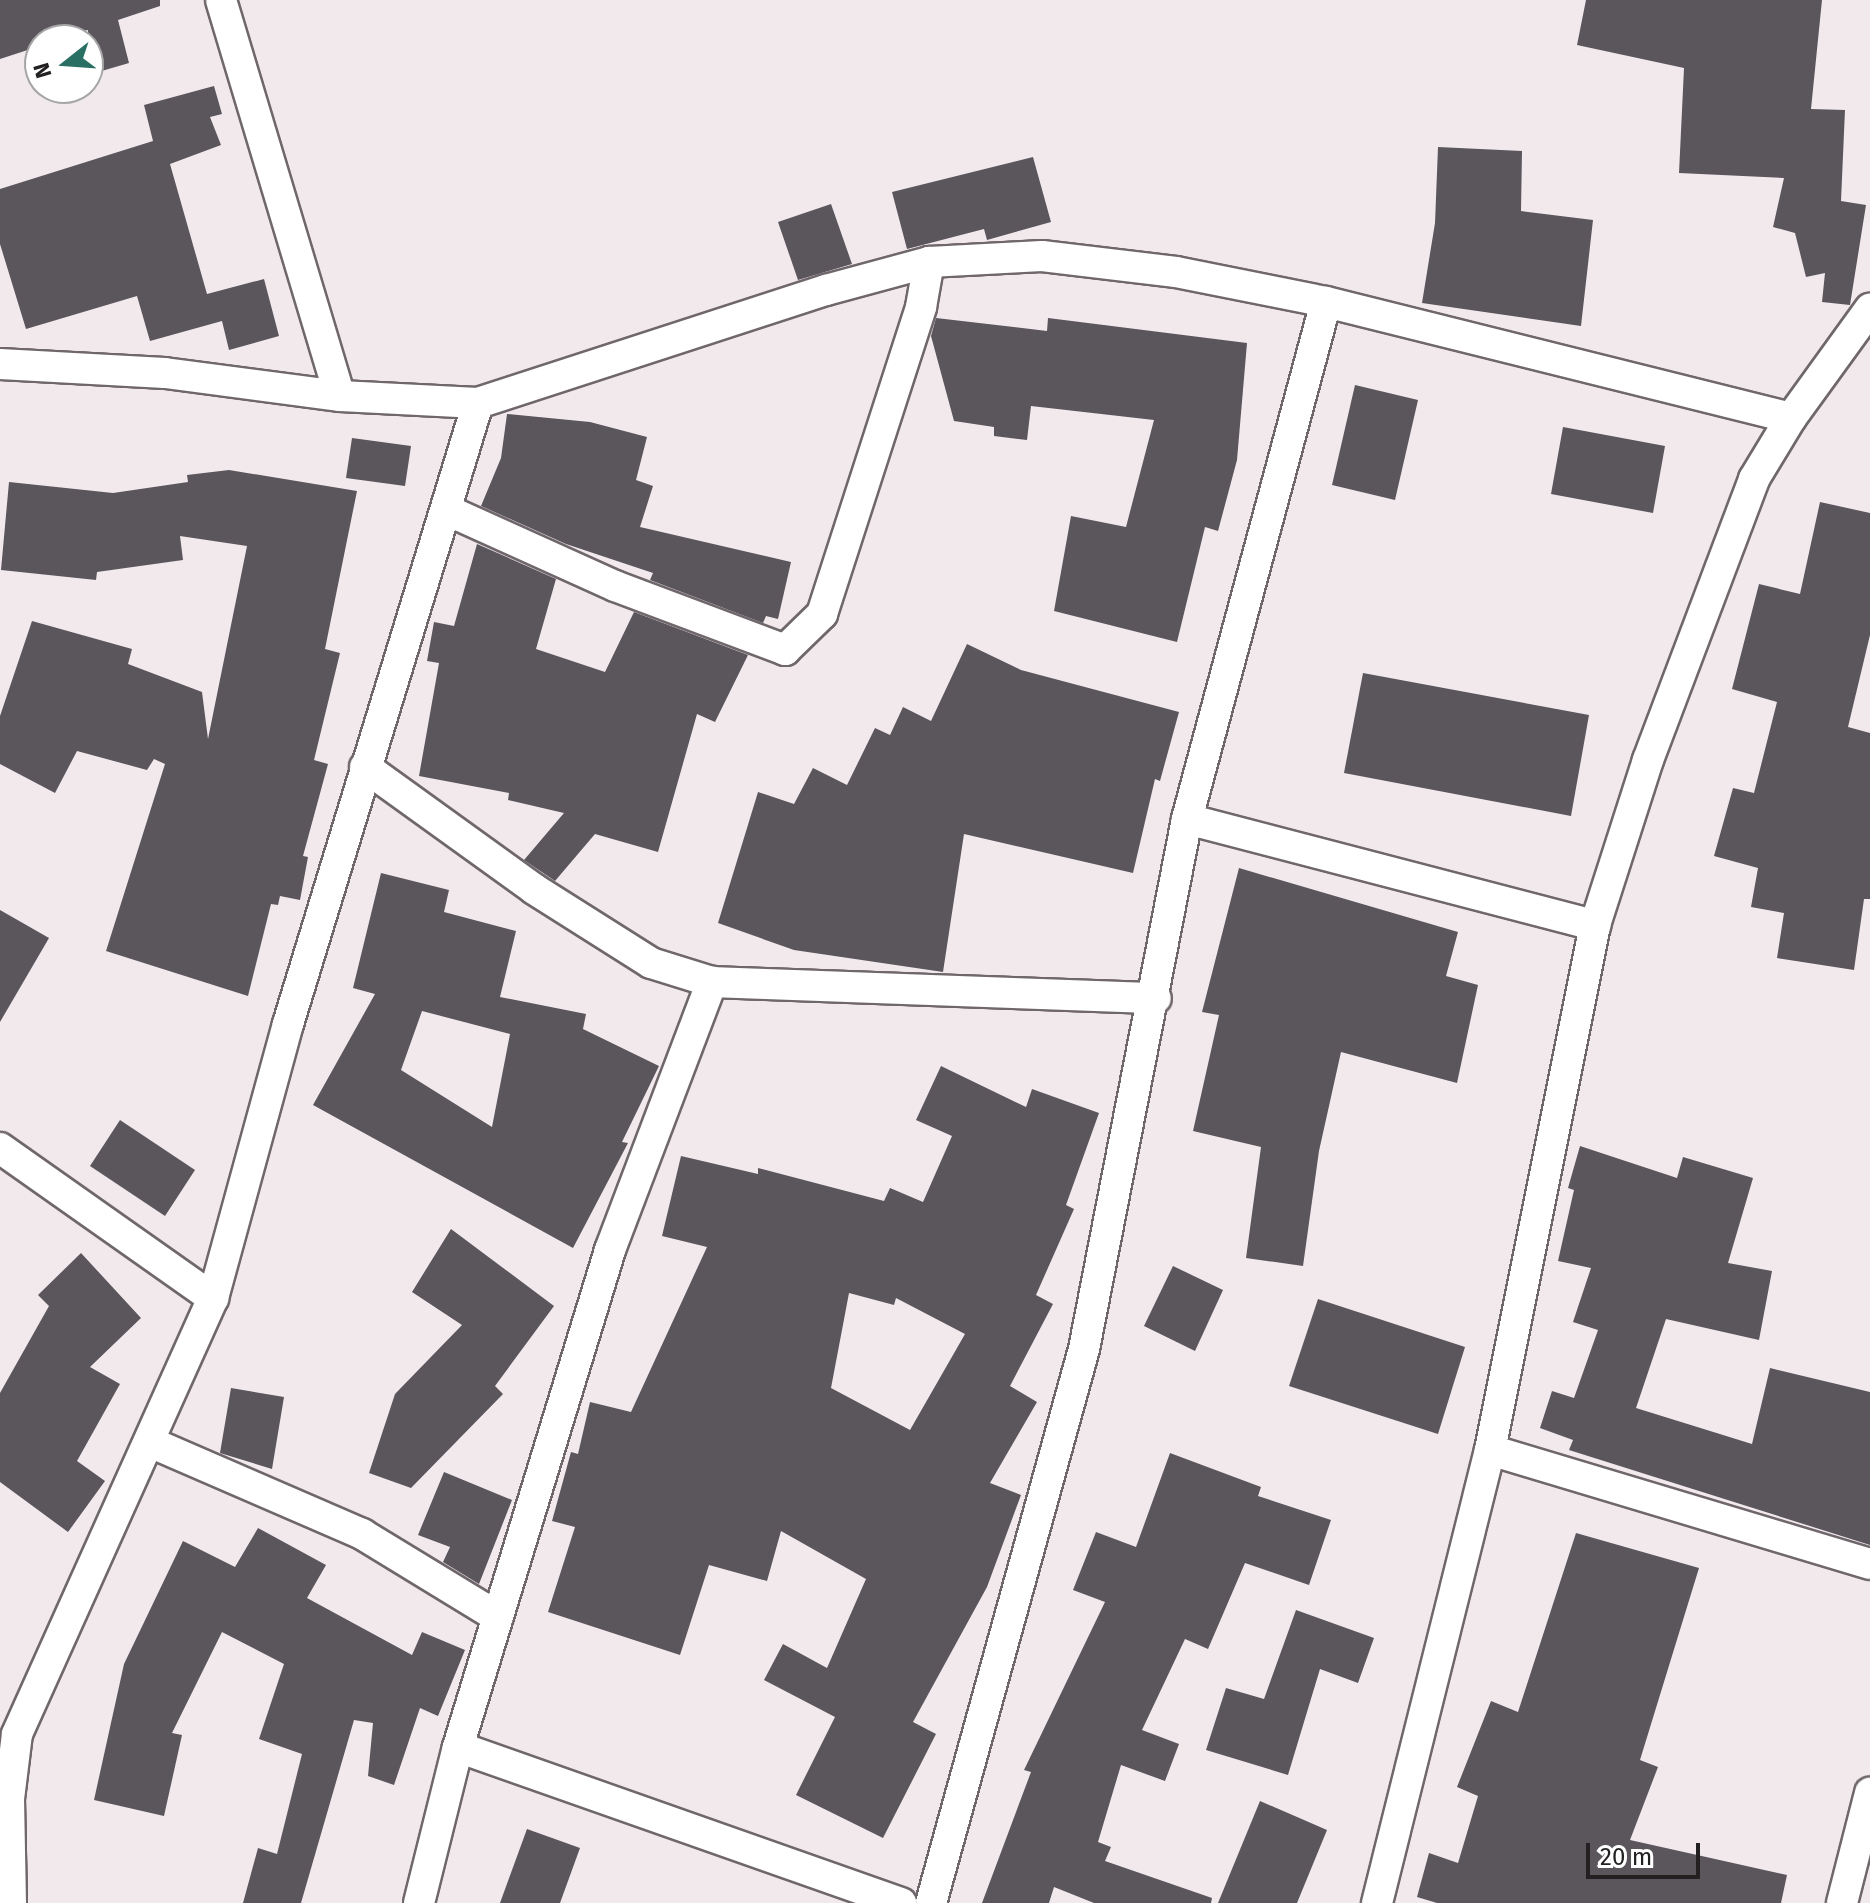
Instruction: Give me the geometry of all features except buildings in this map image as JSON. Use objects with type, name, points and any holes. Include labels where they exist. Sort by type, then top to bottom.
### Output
[{"type":"street","points":[[221,0],[340,396]]},
{"type":"street","points":[[0,364],[165,373],[340,396],[478,403],[826,290],[929,262],[1042,256],[1176,272],[1326,302],[1791,418]]},
{"type":"street","points":[[449,511],[615,586],[785,650],[822,614],[921,307],[929,262]]},
{"type":"street","points":[[931,1903],[1084,1349],[1156,998],[1187,819],[1326,302]]},
{"type":"street","points":[[1377,1903],[1490,1450],[1595,925],[1648,760],[1754,479],[1791,418],[1870,307]]},
{"type":"street","points":[[11,1903],[8,1727],[152,1443],[213,1298],[365,767],[449,511],[478,403]]},
{"type":"street","points":[[365,767],[534,889],[651,963],[712,982],[1156,998]]},
{"type":"street","points":[[1187,819],[1595,925]]},
{"type":"street","points":[[419,1903],[458,1747],[610,1250],[712,982]]},
{"type":"street","points":[[0,1148],[213,1298]]},
{"type":"street","points":[[152,1443],[362,1534],[498,1617]]},
{"type":"street","points":[[1490,1450],[1870,1564]]},
{"type":"street","points":[[458,1747],[901,1903]]},
{"type":"street","points":[[1842,1903],[1870,1793]]}]
